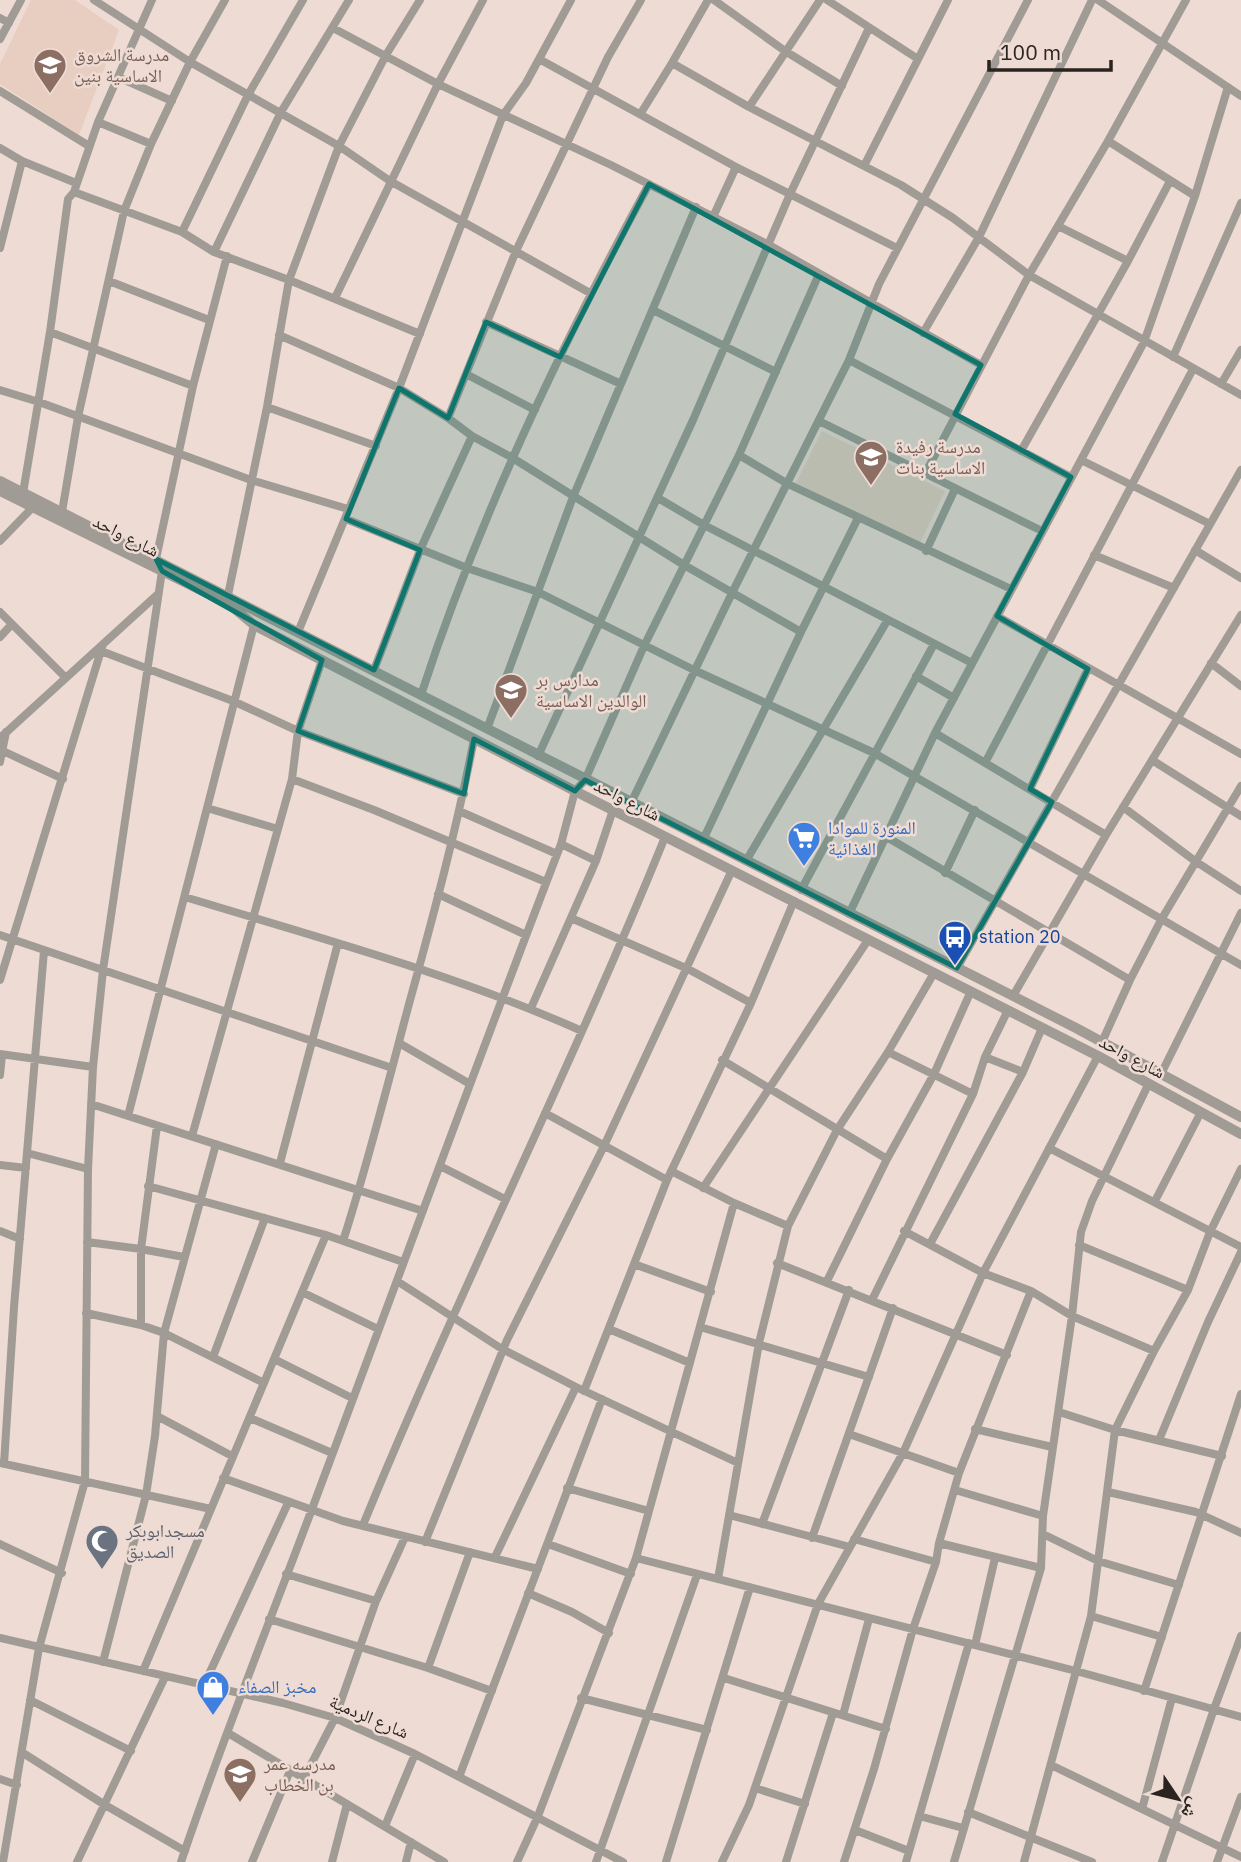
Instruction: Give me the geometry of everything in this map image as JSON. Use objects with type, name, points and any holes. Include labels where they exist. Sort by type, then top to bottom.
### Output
[{"type":"street","points":[[0,39],[21,0]]},
{"type":"street","points":[[94,0],[190,62],[339,146],[390,181],[590,293]]},
{"type":"street","points":[[23,493],[50,332],[68,199],[75,188],[98,122],[138,27],[152,0]]},
{"type":"street","points":[[62,512],[78,417],[124,211],[151,144],[190,62],[225,0]]},
{"type":"street","points":[[182,232],[248,95],[303,0]]},
{"type":"street","points":[[214,252],[281,112],[349,0]]},
{"type":"street","points":[[228,596],[267,407],[289,280],[339,146],[386,55],[420,0]]},
{"type":"street","points":[[335,298],[438,84],[483,0]]},
{"type":"street","points":[[298,632],[399,388],[503,115],[539,60],[571,0]]},
{"type":"street","points":[[448,418],[516,251],[593,88],[641,0]]},
{"type":"street","points":[[641,113],[708,0]]},
{"type":"street","points":[[714,0],[785,51],[842,86]]},
{"type":"street","points":[[748,107],[820,0]]},
{"type":"street","points":[[827,0],[918,60]]},
{"type":"street","points":[[864,166],[948,0]]},
{"type":"street","points":[[631,803],[694,670],[849,360],[870,303],[897,248],[1028,0]]},
{"type":"street","points":[[923,333],[979,237],[1092,0]]},
{"type":"street","points":[[1098,0],[1240,94]]},
{"type":"street","points":[[1111,9],[1115,0]]},
{"type":"street","points":[[925,474],[1029,275],[1164,43],[1186,0]]},
{"type":"street","points":[[0,18],[9,23]]},
{"type":"street","points":[[333,28],[438,84],[696,207],[769,245],[981,365]]},
{"type":"street","points":[[538,756],[726,346],[790,194],[869,28]]},
{"type":"street","points":[[539,60],[641,113],[736,167],[897,248]]},
{"type":"street","points":[[672,63],[748,107],[817,140],[925,199],[1029,275],[1241,395]]},
{"type":"street","points":[[118,77],[172,100]]},
{"type":"street","points":[[849,915],[935,733],[1144,342],[1195,196],[1228,87]]},
{"type":"street","points":[[0,91],[89,146]]},
{"type":"street","points":[[98,122],[151,144]]},
{"type":"street","points":[[1108,141],[1195,196]]},
{"type":"street","points":[[1,150],[124,211],[182,232],[214,252],[420,334]]},
{"type":"street","points":[[0,248],[22,161]]},
{"type":"street","points":[[713,217],[736,167]]},
{"type":"street","points":[[1021,451],[1098,316],[1170,181]]},
{"type":"street","points":[[421,695],[440,638],[511,457],[590,293],[649,184]]},
{"type":"street","points":[[1173,357],[1241,203]]},
{"type":"street","points":[[487,729],[573,497],[696,207]]},
{"type":"street","points":[[1058,226],[1128,261]]},
{"type":"street","points":[[4,1862],[39,1648],[62,1573],[85,1481],[88,1169],[93,1068],[103,970],[162,572],[156,559],[193,386],[227,256]]},
{"type":"street","points":[[181,1862],[269,1619],[312,1511],[561,844],[575,791],[585,780],[644,646],[739,455],[819,274]]},
{"type":"street","points":[[109,281],[209,320]]},
{"type":"street","points":[[653,310],[776,372]]},
{"type":"street","points":[[486,322],[621,384]]},
{"type":"street","points":[[50,332],[193,386]]},
{"type":"street","points":[[279,335],[399,388],[472,436],[511,457],[684,565],[801,632]]},
{"type":"street","points":[[1222,384],[1241,350]]},
{"type":"street","points":[[849,360],[1071,477]]},
{"type":"street","points":[[986,761],[1194,369]]},
{"type":"street","points":[[466,374],[535,410]]},
{"type":"street","points":[[0,390],[251,480],[348,509]]},
{"type":"street","points":[[267,407],[376,446]]},
{"type":"street","points":[[819,421],[1042,531]]},
{"type":"street","points":[[374,670],[420,550],[472,436]]},
{"type":"street","points":[[739,455],[788,484],[1011,589]]},
{"type":"street","points":[[1081,460],[1210,524]]},
{"type":"street","points":[[957,968],[1241,470]]},
{"type":"street","name":"شارع واحد","points":[[0,481],[374,670],[703,841],[1013,996],[1241,1117]]},
{"type":"street","points":[[926,551],[955,489]]},
{"type":"street","name":"شارع واحد","points":[[0,491],[229,604],[254,625],[1098,1056],[1241,1134]]},
{"type":"street","points":[[657,498],[823,588],[972,663]]},
{"type":"street","points":[[0,541],[33,507]]},
{"type":"street","points":[[703,841],[858,518]]},
{"type":"street","points":[[346,519],[467,568],[538,592],[694,670],[874,753],[1241,965]]},
{"type":"street","points":[[1195,550],[1241,578]]},
{"type":"street","points":[[1094,555],[1174,588]]},
{"type":"street","points":[[0,762],[3,735],[159,594]]},
{"type":"street","points":[[0,612],[66,678]]},
{"type":"street","points":[[1013,996],[1083,873],[1241,615]]},
{"type":"street","points":[[997,616],[1241,754]]},
{"type":"street","points":[[746,861],[887,621]]},
{"type":"street","points":[[0,637],[12,624]]},
{"type":"street","points":[[128,1116],[254,625]]},
{"type":"street","points":[[801,890],[934,644]]},
{"type":"street","points":[[102,648],[233,701],[298,731],[464,793]]},
{"type":"street","points":[[0,980],[102,648]]},
{"type":"street","points":[[192,1136],[292,779],[298,731],[321,660]]},
{"type":"street","points":[[1211,663],[1241,686]]},
{"type":"street","points":[[1030,789],[1088,669]]},
{"type":"street","points":[[916,676],[954,698]]},
{"type":"street","points":[[935,733],[1106,835]]},
{"type":"street","points":[[343,1241],[360,1189],[419,969],[464,793],[474,739]]},
{"type":"street","points":[[3,751],[63,779]]},
{"type":"street","points":[[1152,760],[1241,816]]},
{"type":"street","points":[[292,779],[546,881]]},
{"type":"street","points":[[1102,1042],[1161,920],[1241,786]]},
{"type":"street","points":[[1123,807],[1241,891]]},
{"type":"street","points":[[207,808],[278,829]]},
{"type":"street","points":[[531,1008],[596,861],[613,810]]},
{"type":"street","points":[[945,873],[975,810]]},
{"type":"street","points":[[459,811],[556,854]]},
{"type":"street","points":[[885,836],[1130,980]]},
{"type":"street","points":[[363,1525],[452,1318],[623,940],[665,837]]},
{"type":"street","points":[[561,844],[596,861]]},
{"type":"street","points":[[425,1542],[502,1349],[604,1146],[732,870]]},
{"type":"street","points":[[438,894],[526,935]]},
{"type":"street","points":[[185,897],[338,943],[502,997],[582,1031]]},
{"type":"street","points":[[495,1558],[609,1329],[667,1180],[751,1003],[794,901]]},
{"type":"street","points":[[1161,1074],[1241,914]]},
{"type":"street","points":[[571,918],[688,969],[751,1003]]},
{"type":"street","points":[[0,935],[392,1068]]},
{"type":"street","points":[[703,1188],[868,940]]},
{"type":"street","points":[[280,1163],[338,943]]},
{"type":"street","points":[[44,951],[2,1464],[211,1509]]},
{"type":"street","points":[[718,1579],[759,1343],[788,1226],[837,1130],[888,1052],[934,973]]},
{"type":"street","points":[[827,1281],[887,1158],[934,1074],[971,991]]},
{"type":"street","points":[[872,1300],[973,1094],[985,1057],[1008,1010]]},
{"type":"street","points":[[930,1244],[1023,1072],[1042,1028]]},
{"type":"street","points":[[399,1043],[470,1084]]},
{"type":"street","points":[[888,1052],[973,1094]]},
{"type":"street","points":[[0,1075],[1,1055],[93,1068]]},
{"type":"street","points":[[722,1862],[755,1788],[818,1604],[903,1453],[983,1273],[1098,1056]]},
{"type":"street","points":[[985,1057],[1023,1072]]},
{"type":"street","points":[[722,1060],[887,1158]]},
{"type":"street","points":[[954,1862],[1041,1568],[1043,1516],[1072,1316],[1079,1245],[1085,1218],[1149,1083]]},
{"type":"street","points":[[91,1104],[423,1211]]},
{"type":"street","points":[[1155,1201],[1201,1112]]},
{"type":"street","points":[[545,1113],[667,1180]]},
{"type":"street","points":[[141,1325],[141,1248],[158,1126]]},
{"type":"street","points":[[103,1662],[146,1495],[157,1416],[164,1333],[216,1144]]},
{"type":"street","points":[[1049,1148],[1155,1201],[1241,1249],[1159,1440]]},
{"type":"street","points":[[27,1153],[88,1169]]},
{"type":"street","points":[[0,1165],[26,1168]]},
{"type":"street","points":[[440,1166],[505,1199]]},
{"type":"street","points":[[1024,1862],[1091,1616],[1115,1430],[1188,1290],[1210,1232],[1241,1169]]},
{"type":"street","points":[[671,1171],[734,1203],[788,1226]]},
{"type":"street","points":[[148,1186],[343,1241],[403,1262]]},
{"type":"street","points":[[517,1862],[538,1816],[581,1698],[631,1574],[673,1432],[734,1203]]},
{"type":"street","points":[[214,1356],[265,1218]]},
{"type":"street","points":[[0,1231],[20,1238]]},
{"type":"street","points":[[904,1231],[983,1273],[1031,1291],[1072,1316],[1154,1351]]},
{"type":"street","points":[[143,1671],[326,1236]]},
{"type":"street","points":[[87,1241],[184,1257]]},
{"type":"street","points":[[1079,1245],[1188,1290]]},
{"type":"street","points":[[777,1263],[1007,1355]]},
{"type":"street","points":[[634,1264],[711,1292]]},
{"type":"street","points":[[397,1281],[502,1349],[738,1463]]},
{"type":"street","points":[[762,1524],[849,1290]]},
{"type":"street","points":[[844,1862],[886,1729],[913,1629],[936,1562],[959,1473],[1031,1291]]},
{"type":"street","points":[[304,1293],[378,1329]]},
{"type":"street","points":[[812,1538],[893,1308]]},
{"type":"street","points":[[86,1313],[164,1333],[264,1383]]},
{"type":"street","points":[[700,1326],[869,1377]]},
{"type":"street","points":[[609,1329],[690,1363]]},
{"type":"street","points":[[274,1359],[352,1398]]},
{"type":"street","points":[[1144,1691],[1241,1394]]},
{"type":"street","points":[[459,1777],[602,1399]]},
{"type":"street","points":[[1059,1412],[1115,1430],[1222,1456]]},
{"type":"street","points":[[157,1416],[232,1456]]},
{"type":"street","points":[[250,1418],[332,1452]]},
{"type":"street","points":[[975,1429],[1052,1447]]},
{"type":"street","points":[[849,1434],[959,1473]]},
{"type":"street","points":[[223,1478],[312,1511],[538,1569]]},
{"type":"street","points":[[567,1488],[649,1511]]},
{"type":"street","points":[[955,1490],[1043,1516]]},
{"type":"street","points":[[1108,1492],[1203,1514],[1241,1533]]},
{"type":"street","points":[[204,1685],[288,1503]]},
{"type":"street","points":[[729,1515],[812,1538],[852,1543],[936,1562]]},
{"type":"street","points":[[1042,1534],[1098,1561],[1179,1585]]},
{"type":"street","points":[[303,1780],[335,1718],[376,1601],[405,1537]]},
{"type":"street","points":[[939,1543],[1041,1568]]},
{"type":"street","points":[[0,1544],[62,1573]]},
{"type":"street","points":[[548,1544],[631,1574]]},
{"type":"street","points":[[428,1668],[470,1552]]},
{"type":"street","points":[[636,1558],[1076,1671],[1241,1717]]},
{"type":"street","points":[[906,1862],[995,1558]]},
{"type":"street","points":[[286,1574],[376,1601]]},
{"type":"street","points":[[596,1862],[697,1574]]},
{"type":"street","points":[[666,1862],[750,1587]]},
{"type":"street","points":[[528,1593],[572,1612],[609,1633]]},
{"type":"street","points":[[1091,1616],[1162,1637]]},
{"type":"street","points":[[269,1619],[428,1668],[492,1692]]},
{"type":"street","points":[[843,1715],[869,1619]]},
{"type":"street","points":[[1162,1862],[1241,1636]]},
{"type":"street","name":"شارع الردمية","points":[[0,1638],[335,1718],[415,1754],[623,1862]]},
{"type":"street","points":[[77,1862],[165,1677]]},
{"type":"street","points":[[724,1678],[886,1729]]},
{"type":"street","points":[[581,1698],[707,1730]]},
{"type":"street","points":[[1142,1809],[1172,1698]]},
{"type":"street","points":[[30,1700],[131,1751]]},
{"type":"street","points":[[786,1862],[833,1713]]},
{"type":"street","points":[[228,1733],[444,1862]]},
{"type":"street","points":[[23,1753],[185,1852]]},
{"type":"street","points":[[385,1826],[415,1754]]},
{"type":"street","points":[[1051,1765],[1241,1857]]},
{"type":"street","points":[[252,1862],[290,1771]]},
{"type":"street","points":[[0,1779],[17,1785]]},
{"type":"street","points":[[755,1788],[805,1804]]},
{"type":"street","points":[[1217,1862],[1241,1797]]},
{"type":"street","points":[[332,1862],[347,1804]]},
{"type":"street","points":[[968,1812],[1092,1862]]},
{"type":"street","points":[[919,1816],[963,1828]]},
{"type":"street","points":[[855,1830],[909,1851]]},
{"type":"street","points":[[406,1862],[411,1842]]},
{"type":"highlighted area","points":[[649,184],[981,365],[955,414],[1071,477],[997,616],[1088,669],[1030,789],[1052,802],[957,968],[585,780],[575,791],[474,739],[464,794],[298,731],[322,660],[162,571],[156,559],[374,670],[420,550],[346,519],[399,388],[448,418],[486,322],[560,357]]},
{"type":"shaded area","points":[[31,0],[75,0],[119,30],[79,135],[0,84],[0,64]]},
{"type":"shaded area","name":"مدرسة رفيدة الاساسية بنات","points":[[822,431],[945,491],[920,543],[796,483]]},
{"type":"place","name":"مدرسة الشروق الاساسية بنين","points":[[50,95]]},
{"type":"place","name":"مدرسة رفيدة الاساسية بنات","points":[[871,487]]},
{"type":"place","name":"مدارس بر الوالدين الاساسية","points":[[511,720]]},
{"type":"place","name":"المنورة للموادا الغذائية","points":[[804,868]]},
{"type":"place","name":"station 20","points":[[955,967]]},
{"type":"place","name":"مسجدابوبكر الصديق","points":[[102,1571]]},
{"type":"place","name":"مخبز الصفاء","points":[[213,1717]]},
{"type":"place","name":"مدرسه عمر بن الخطاب","points":[[240,1804]]}]
